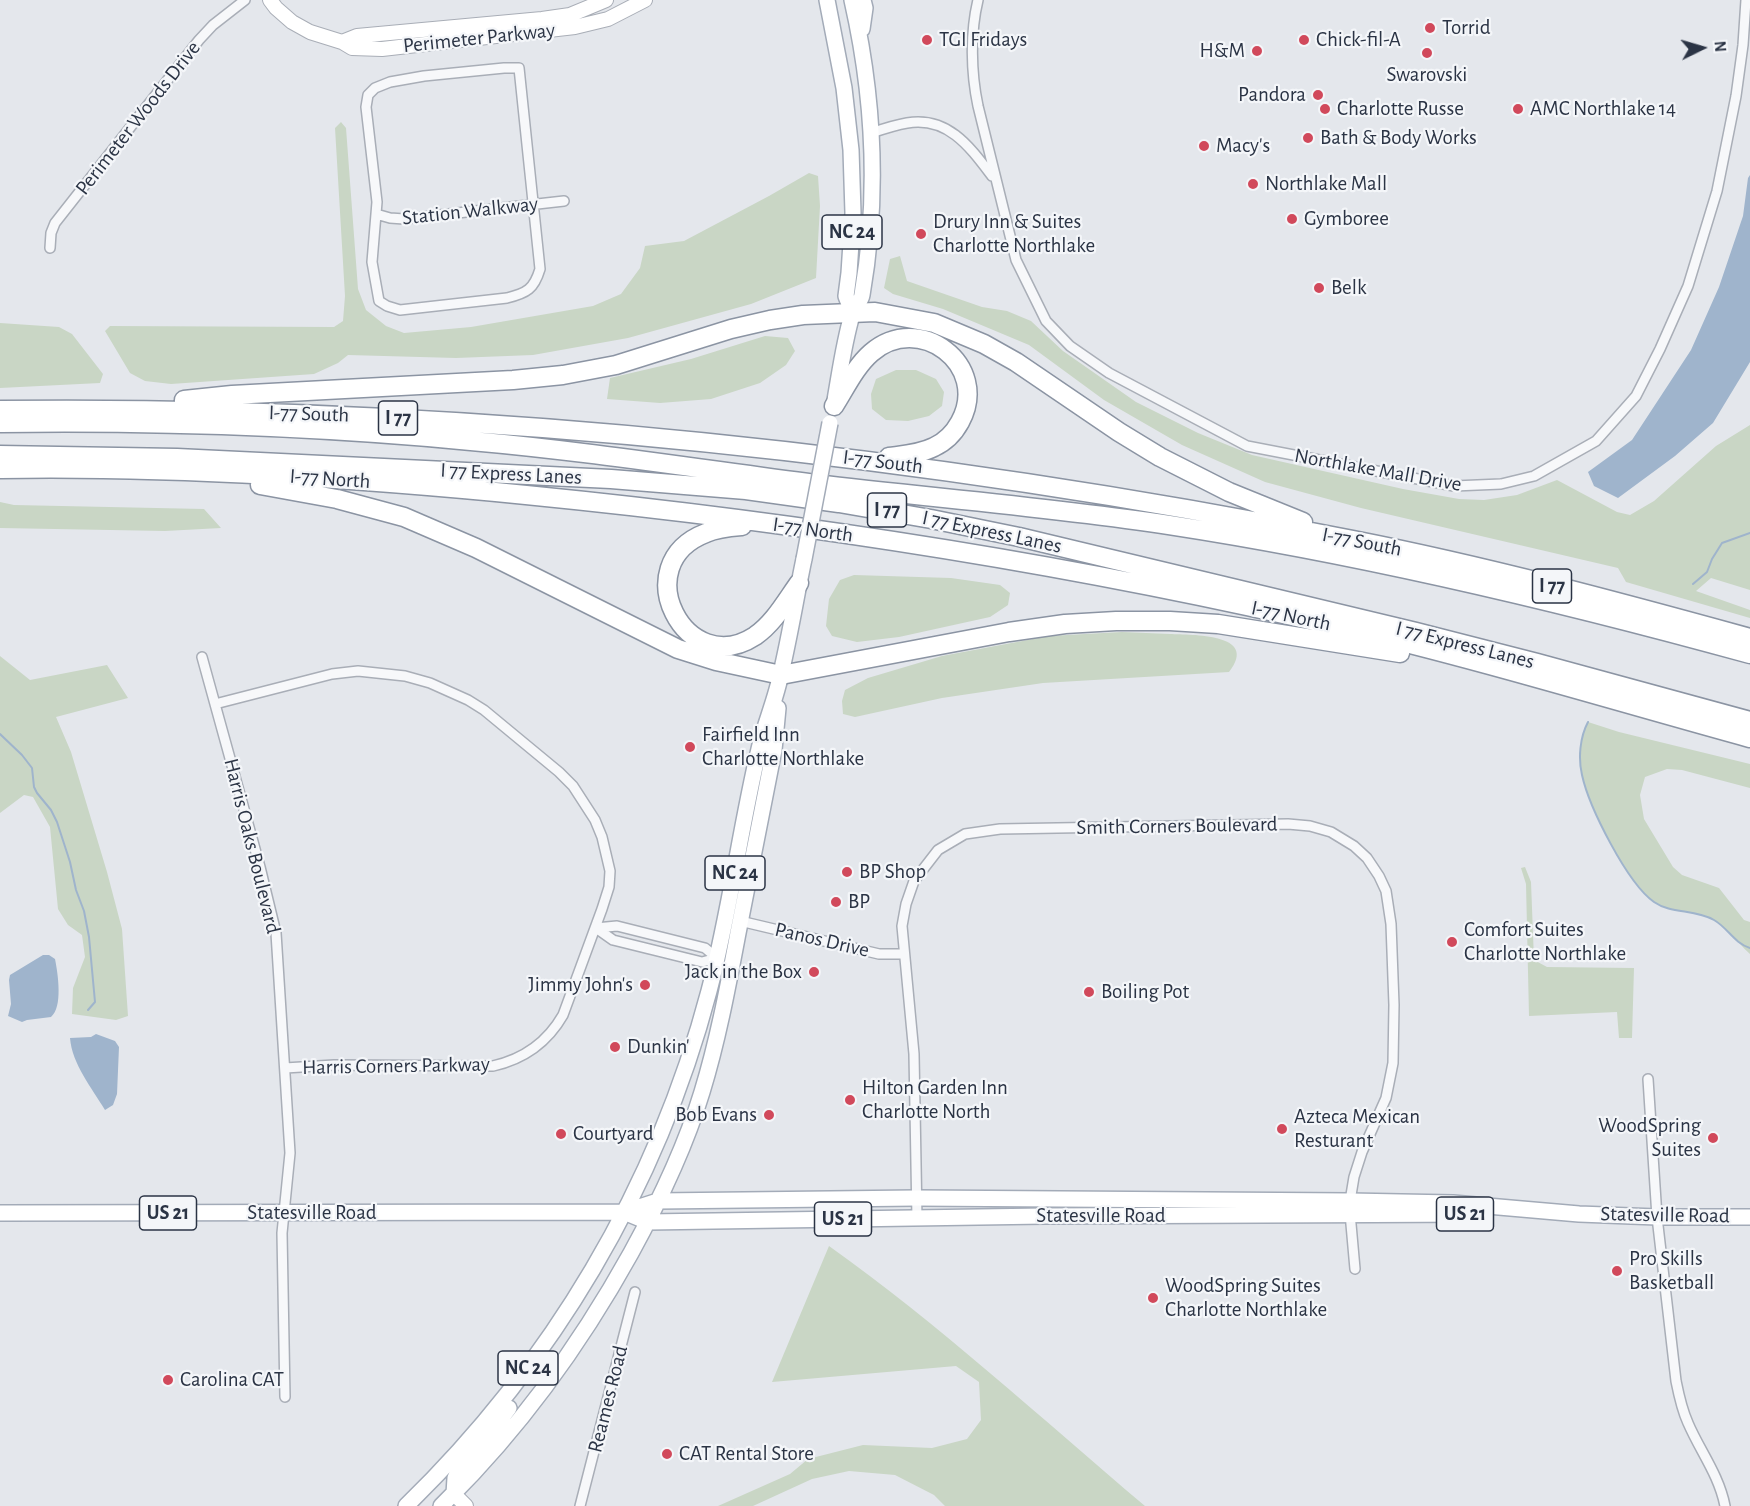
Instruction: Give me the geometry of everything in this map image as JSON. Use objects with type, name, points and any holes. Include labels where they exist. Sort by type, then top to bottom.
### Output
[{"type":"highway","points":[[98,409],[231,395],[513,380],[563,375],[616,365],[750,324],[803,315],[875,312],[934,323],[967,336],[1016,362],[1160,457],[1257,504],[1353,540]]},
{"type":"highway","points":[[832,415],[864,360],[878,347],[894,340],[912,338],[929,341],[951,355],[963,374],[967,388],[965,412],[958,427],[948,439],[933,448],[915,453],[860,459]]},
{"type":"highway","name":"I-77 South","points":[[0,410],[285,412],[471,422],[678,438],[860,459],[1055,487],[1353,540],[1596,596],[1750,638]]},
{"type":"highway","name":"I 77 Express Lanes","points":[[0,423],[221,425],[408,435],[583,453],[856,489],[1114,517],[1288,545],[1410,569],[1592,612],[1750,654]]},
{"type":"highway","name":"I 77 Express Lanes","points":[[0,455],[177,458],[600,478],[700,486],[839,502],[1019,537],[1416,632],[1750,721]]},
{"type":"highway","name":"I-77 North","points":[[0,469],[177,471],[487,491],[772,524],[969,554],[1177,592],[1367,634],[1750,738]]},
{"type":"highway","points":[[177,471],[314,494],[404,517],[476,548],[678,649],[702,657],[781,675],[1038,627],[1145,620],[1194,622],[1255,629],[1502,670]]},
{"type":"highway","points":[[772,524],[712,531],[696,537],[683,547],[674,559],[667,578],[668,599],[673,613],[681,626],[700,640],[724,645],[741,642],[756,635],[769,624],[799,583]]},
{"type":"main road","name":"NC 24","points":[[827,0],[844,88],[851,150],[853,213],[846,296],[852,312]]},
{"type":"main road","name":"NC 24","points":[[441,1506],[499,1444],[555,1374],[592,1320],[648,1222],[680,1153],[702,1093],[719,1029],[774,750],[781,675],[852,312],[862,299],[869,245],[872,180],[871,133],[868,84],[852,0]]},
{"type":"main road","points":[[861,38],[865,8],[863,0]]},
{"type":"main road","name":"NC 24","points":[[406,1506],[473,1436],[515,1385],[553,1332],[582,1287],[647,1166],[669,1115],[700,1023],[717,958],[759,747],[781,675]]},
{"type":"main road","name":"Statesville Road","points":[[0,1213],[624,1212],[658,1201],[916,1198],[1059,1198],[1350,1207]]},
{"type":"main road","points":[[1019,1216],[1033,1210],[1056,1208],[1059,1198]]},
{"type":"main road","points":[[986,1216],[990,1209],[1009,1209],[1040,1199]]},
{"type":"main road","name":"Statesville Road","points":[[624,1212],[648,1222],[986,1216],[1207,1216],[1453,1203],[1580,1214],[1750,1217]]},
{"type":"main road","points":[[454,1494],[455,1478],[460,1468],[482,1444],[515,1399],[530,1377],[553,1332]]},
{"type":"street","name":"Perimeter Woods Drive","points":[[50,248],[51,232],[55,223],[123,135],[199,40],[213,25],[244,0]]},
{"type":"street","name":"Perimeter Parkway","points":[[270,0],[292,22],[310,32],[342,42],[352,48],[382,49],[590,24],[616,15],[645,0]]},
{"type":"street","name":"Perimeter Parkway","points":[[342,42],[357,36],[570,15],[606,0]]},
{"type":"street","name":"Northlake Mall Drive","points":[[978,0],[973,26],[975,95],[1016,260],[1046,321],[1070,346],[1109,373],[1248,446],[1455,486],[1501,484],[1534,476],[1596,441],[1636,396],[1688,286],[1717,191],[1736,96],[1746,0]]},
{"type":"street","points":[[519,68],[533,204],[540,269],[530,290],[507,298],[400,309],[387,306],[379,301],[372,262],[376,214],[366,107],[368,95],[375,88],[390,82],[424,76],[519,68]]},
{"type":"street","points":[[871,133],[915,122],[941,127],[957,135],[967,144],[996,180]]},
{"type":"street","name":"Station Walkway","points":[[376,214],[390,219],[404,219],[564,201]]},
{"type":"street","name":"Harris Oaks Boulevard","points":[[201,657],[274,920],[290,1153],[282,1233],[285,1397]]},
{"type":"street","name":"Harris Corners Parkway","points":[[215,704],[333,674],[358,671],[405,676],[430,682],[484,710],[573,786],[595,820],[602,837],[610,871],[609,888],[570,998],[556,1026],[546,1038],[523,1056],[493,1066],[334,1065],[285,1068]]},
{"type":"street","name":"Smith Corners Boulevard","points":[[917,1219],[914,1054],[902,926],[906,904],[914,881],[938,850],[965,834],[1000,828],[1261,824],[1310,826],[1331,832],[1367,858],[1386,891],[1391,924],[1394,1005],[1393,1063],[1386,1098],[1362,1152],[1354,1177],[1350,1207],[1355,1269]]},
{"type":"street","name":"Panos Drive","points":[[740,921],[879,954],[904,954]]},
{"type":"street","points":[[596,928],[613,940],[702,962],[717,958]]},
{"type":"street","points":[[1648,1079],[1657,1217],[1676,1381],[1687,1423],[1719,1484],[1725,1506]]},
{"type":"street","name":"Reames Road","points":[[580,1506],[635,1292]]},
{"type":"street","points":[[454,1494],[466,1506]]},
{"type":"green space","points":[[341,122],[346,128],[358,289],[366,310],[386,326],[404,333],[471,327],[593,306],[621,294],[640,268],[645,246],[684,241],[809,173],[818,176],[820,206],[816,278],[751,304],[628,338],[533,355],[456,358],[348,355],[338,363],[314,374],[171,384],[145,381],[130,373],[105,331],[110,326],[334,327],[343,321],[345,296],[335,128]]},
{"type":"green space","points":[[900,256],[907,281],[982,307],[1007,311],[1031,321],[1063,351],[1136,402],[1198,433],[1252,455],[1403,489],[1459,499],[1484,500],[1517,495],[1557,480],[1617,512],[1630,515],[1654,501],[1716,446],[1750,425],[1750,590],[1711,578],[1696,591],[1750,610],[1750,618],[1626,582],[1618,568],[1361,508],[1265,482],[1182,445],[1104,400],[1029,345],[943,309],[893,294],[884,288],[890,259]]},
{"type":"green space","points":[[0,323],[59,327],[72,334],[103,374],[100,383],[0,388]]},
{"type":"green space","points":[[765,336],[788,338],[795,351],[786,365],[760,383],[711,399],[660,403],[607,399],[610,378],[691,359]]},
{"type":"green space","points":[[896,370],[916,370],[936,379],[944,392],[942,406],[929,416],[908,421],[886,420],[872,409],[871,394],[876,379]]},
{"type":"green space","points":[[0,502],[14,505],[204,509],[221,528],[165,531],[0,528]]},
{"type":"green space","points":[[854,575],[951,578],[1000,585],[1010,593],[1008,605],[990,617],[899,637],[857,642],[832,636],[826,626],[829,599],[840,580]]},
{"type":"green space","points":[[1122,632],[1206,636],[1219,639],[1229,643],[1236,650],[1236,659],[1229,672],[1043,683],[942,698],[855,717],[843,714],[842,701],[845,690],[868,678],[942,656],[1049,636]]},
{"type":"green space","points":[[0,656],[30,680],[107,665],[128,698],[56,717],[71,752],[122,929],[128,1016],[116,1020],[72,1014],[73,988],[85,957],[82,935],[68,925],[58,909],[50,827],[33,797],[24,795],[0,813]]},
{"type":"green space","points":[[1588,722],[1619,732],[1750,764],[1750,788],[1682,770],[1667,769],[1645,777],[1640,795],[1644,819],[1673,867],[1682,875],[1719,888],[1744,920],[1750,922],[1750,954],[1729,932],[1712,919],[1659,905],[1642,891],[1632,878],[1600,824],[1582,775],[1580,748]]},
{"type":"green space","points":[[1525,867],[1531,882],[1534,960],[1547,967],[1634,968],[1632,1038],[1619,1038],[1617,1012],[1529,1016],[1526,884],[1521,868]]},
{"type":"green space","points":[[829,1246],[950,1340],[1145,1506],[945,1506],[934,1495],[895,1475],[849,1471],[812,1479],[753,1506],[718,1506],[790,1474],[808,1459],[863,1445],[932,1448],[967,1439],[981,1420],[979,1382],[956,1366],[772,1382]]},
{"type":"water","points":[[1750,175],[1750,362],[1713,423],[1675,456],[1618,498],[1594,486],[1588,472],[1632,440],[1691,350],[1719,287],[1743,216]]},
{"type":"water","points":[[43,955],[49,955],[55,959],[59,990],[55,1012],[51,1017],[22,1022],[8,1016],[11,1004],[10,975]]},
{"type":"water","points":[[96,1034],[115,1041],[119,1047],[117,1094],[113,1105],[105,1110],[74,1057],[70,1038],[91,1037]]},
{"type":"waterway","points":[[1693,584],[1707,572],[1722,543],[1750,533]]},
{"type":"waterway","points":[[1588,722],[1580,748],[1582,775],[1592,806],[1610,843],[1632,879],[1654,902],[1661,906],[1699,914],[1714,920],[1740,943],[1750,948]]},
{"type":"waterway","points":[[0,734],[32,768],[34,787],[57,822],[70,862],[89,937],[95,1002],[88,1010]]},
{"type":"place","name":"Torrid","points":[[1430,28]]},
{"type":"place","name":"TGI Fridays","points":[[927,40]]},
{"type":"place","name":"Chick-fil-A","points":[[1304,40]]},
{"type":"place","name":"H&M","points":[[1257,51]]},
{"type":"place","name":"Swarovski","points":[[1427,53]]},
{"type":"place","name":"Pandora","points":[[1318,95]]},
{"type":"place","name":"Charlotte Russe","points":[[1325,109]]},
{"type":"place","name":"AMC Northlake 14","points":[[1518,109]]},
{"type":"place","name":"Bath & Body Works","points":[[1308,138]]},
{"type":"place","name":"Macy's","points":[[1204,146]]},
{"type":"place","name":"Northlake Mall","points":[[1253,184]]},
{"type":"place","name":"Gymboree","points":[[1292,219]]},
{"type":"place","name":"Drury Inn & Suites Charlotte Northlake","points":[[921,234]]},
{"type":"place","name":"Belk","points":[[1319,288]]},
{"type":"place","name":"Fairfield Inn Charlotte Northlake","points":[[690,747]]},
{"type":"place","name":"BP Shop","points":[[847,872]]},
{"type":"place","name":"BP","points":[[836,902]]},
{"type":"place","name":"Comfort Suites Charlotte Northlake","points":[[1452,942]]},
{"type":"place","name":"Jack in the Box","points":[[814,972]]},
{"type":"place","name":"Jimmy John's","points":[[645,985]]},
{"type":"place","name":"Boiling Pot","points":[[1089,992]]},
{"type":"place","name":"Dunkin'","points":[[615,1047]]},
{"type":"place","name":"Hilton Garden Inn Charlotte North","points":[[850,1100]]},
{"type":"place","name":"Bob Evans","points":[[769,1115]]},
{"type":"place","name":"Azteca Mexican Resturant","points":[[1282,1129]]},
{"type":"place","name":"Courtyard","points":[[561,1134]]},
{"type":"place","name":"WoodSpring Suites","points":[[1713,1138]]},
{"type":"place","name":"Pro Skills Basketball","points":[[1617,1271]]},
{"type":"place","name":"WoodSpring Suites Charlotte Northlake","points":[[1153,1298]]},
{"type":"place","name":"Carolina CAT","points":[[168,1380]]},
{"type":"place","name":"CAT Rental Store","points":[[667,1454]]}]
